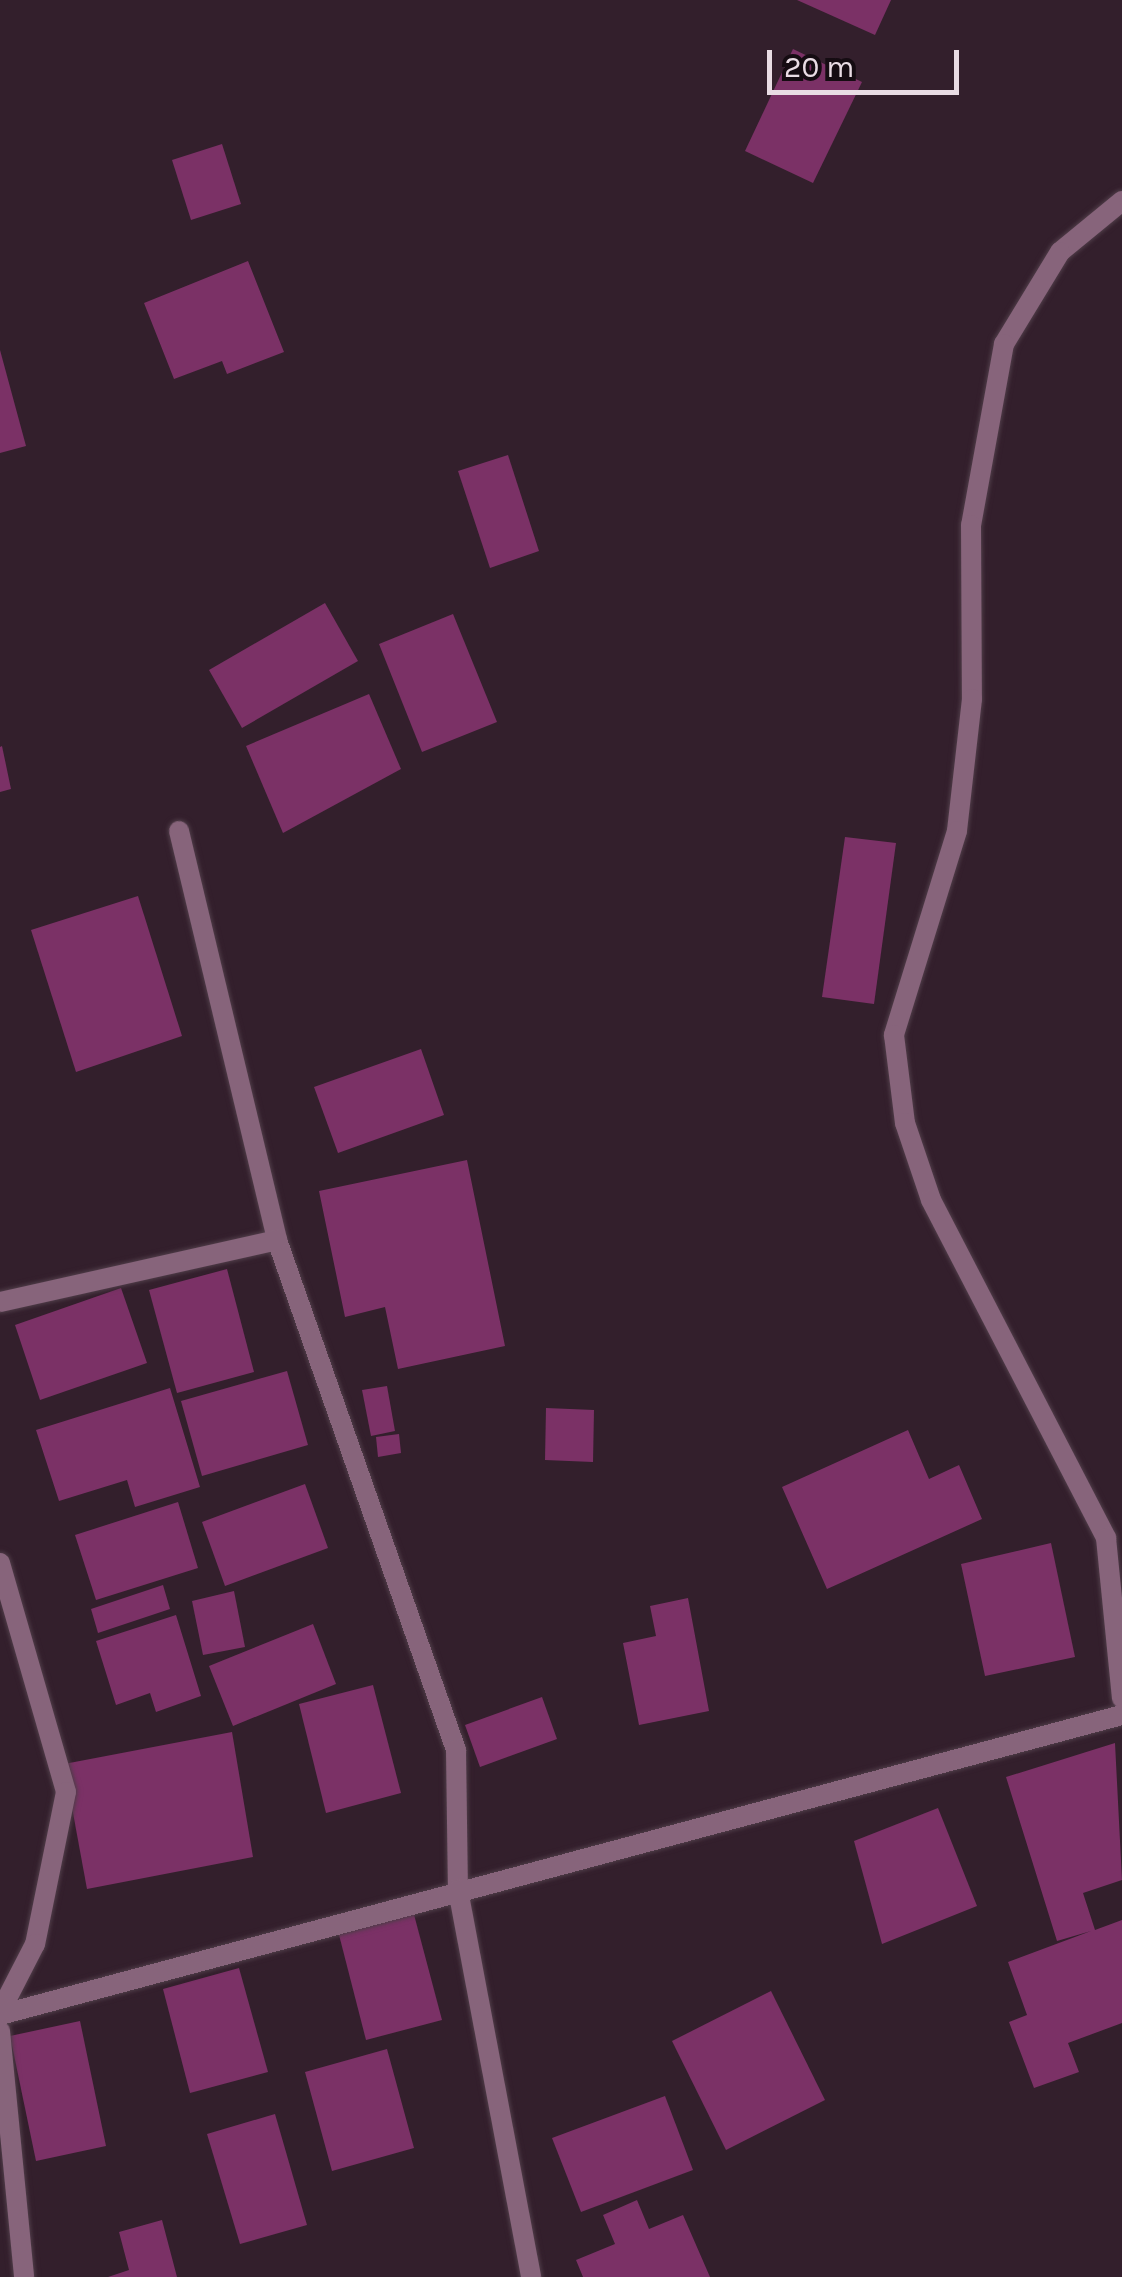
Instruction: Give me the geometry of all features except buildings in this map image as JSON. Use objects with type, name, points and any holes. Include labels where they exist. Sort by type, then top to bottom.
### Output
[{"type":"street","points":[[1122,202],[1060,252],[1004,344],[971,525],[972,698],[958,831],[894,1036],[905,1123],[931,1200],[1106,1538],[1122,1698]]},
{"type":"street","points":[[180,830],[277,1240],[456,1750],[458,1890],[531,2277]]},
{"type":"street","points":[[0,1302],[277,1240]]},
{"type":"street","points":[[0,1563],[66,1792],[34,1944],[0,2014]]},
{"type":"street","points":[[0,2014],[1122,1715]]},
{"type":"street","points":[[0,2031],[24,2277]]}]
